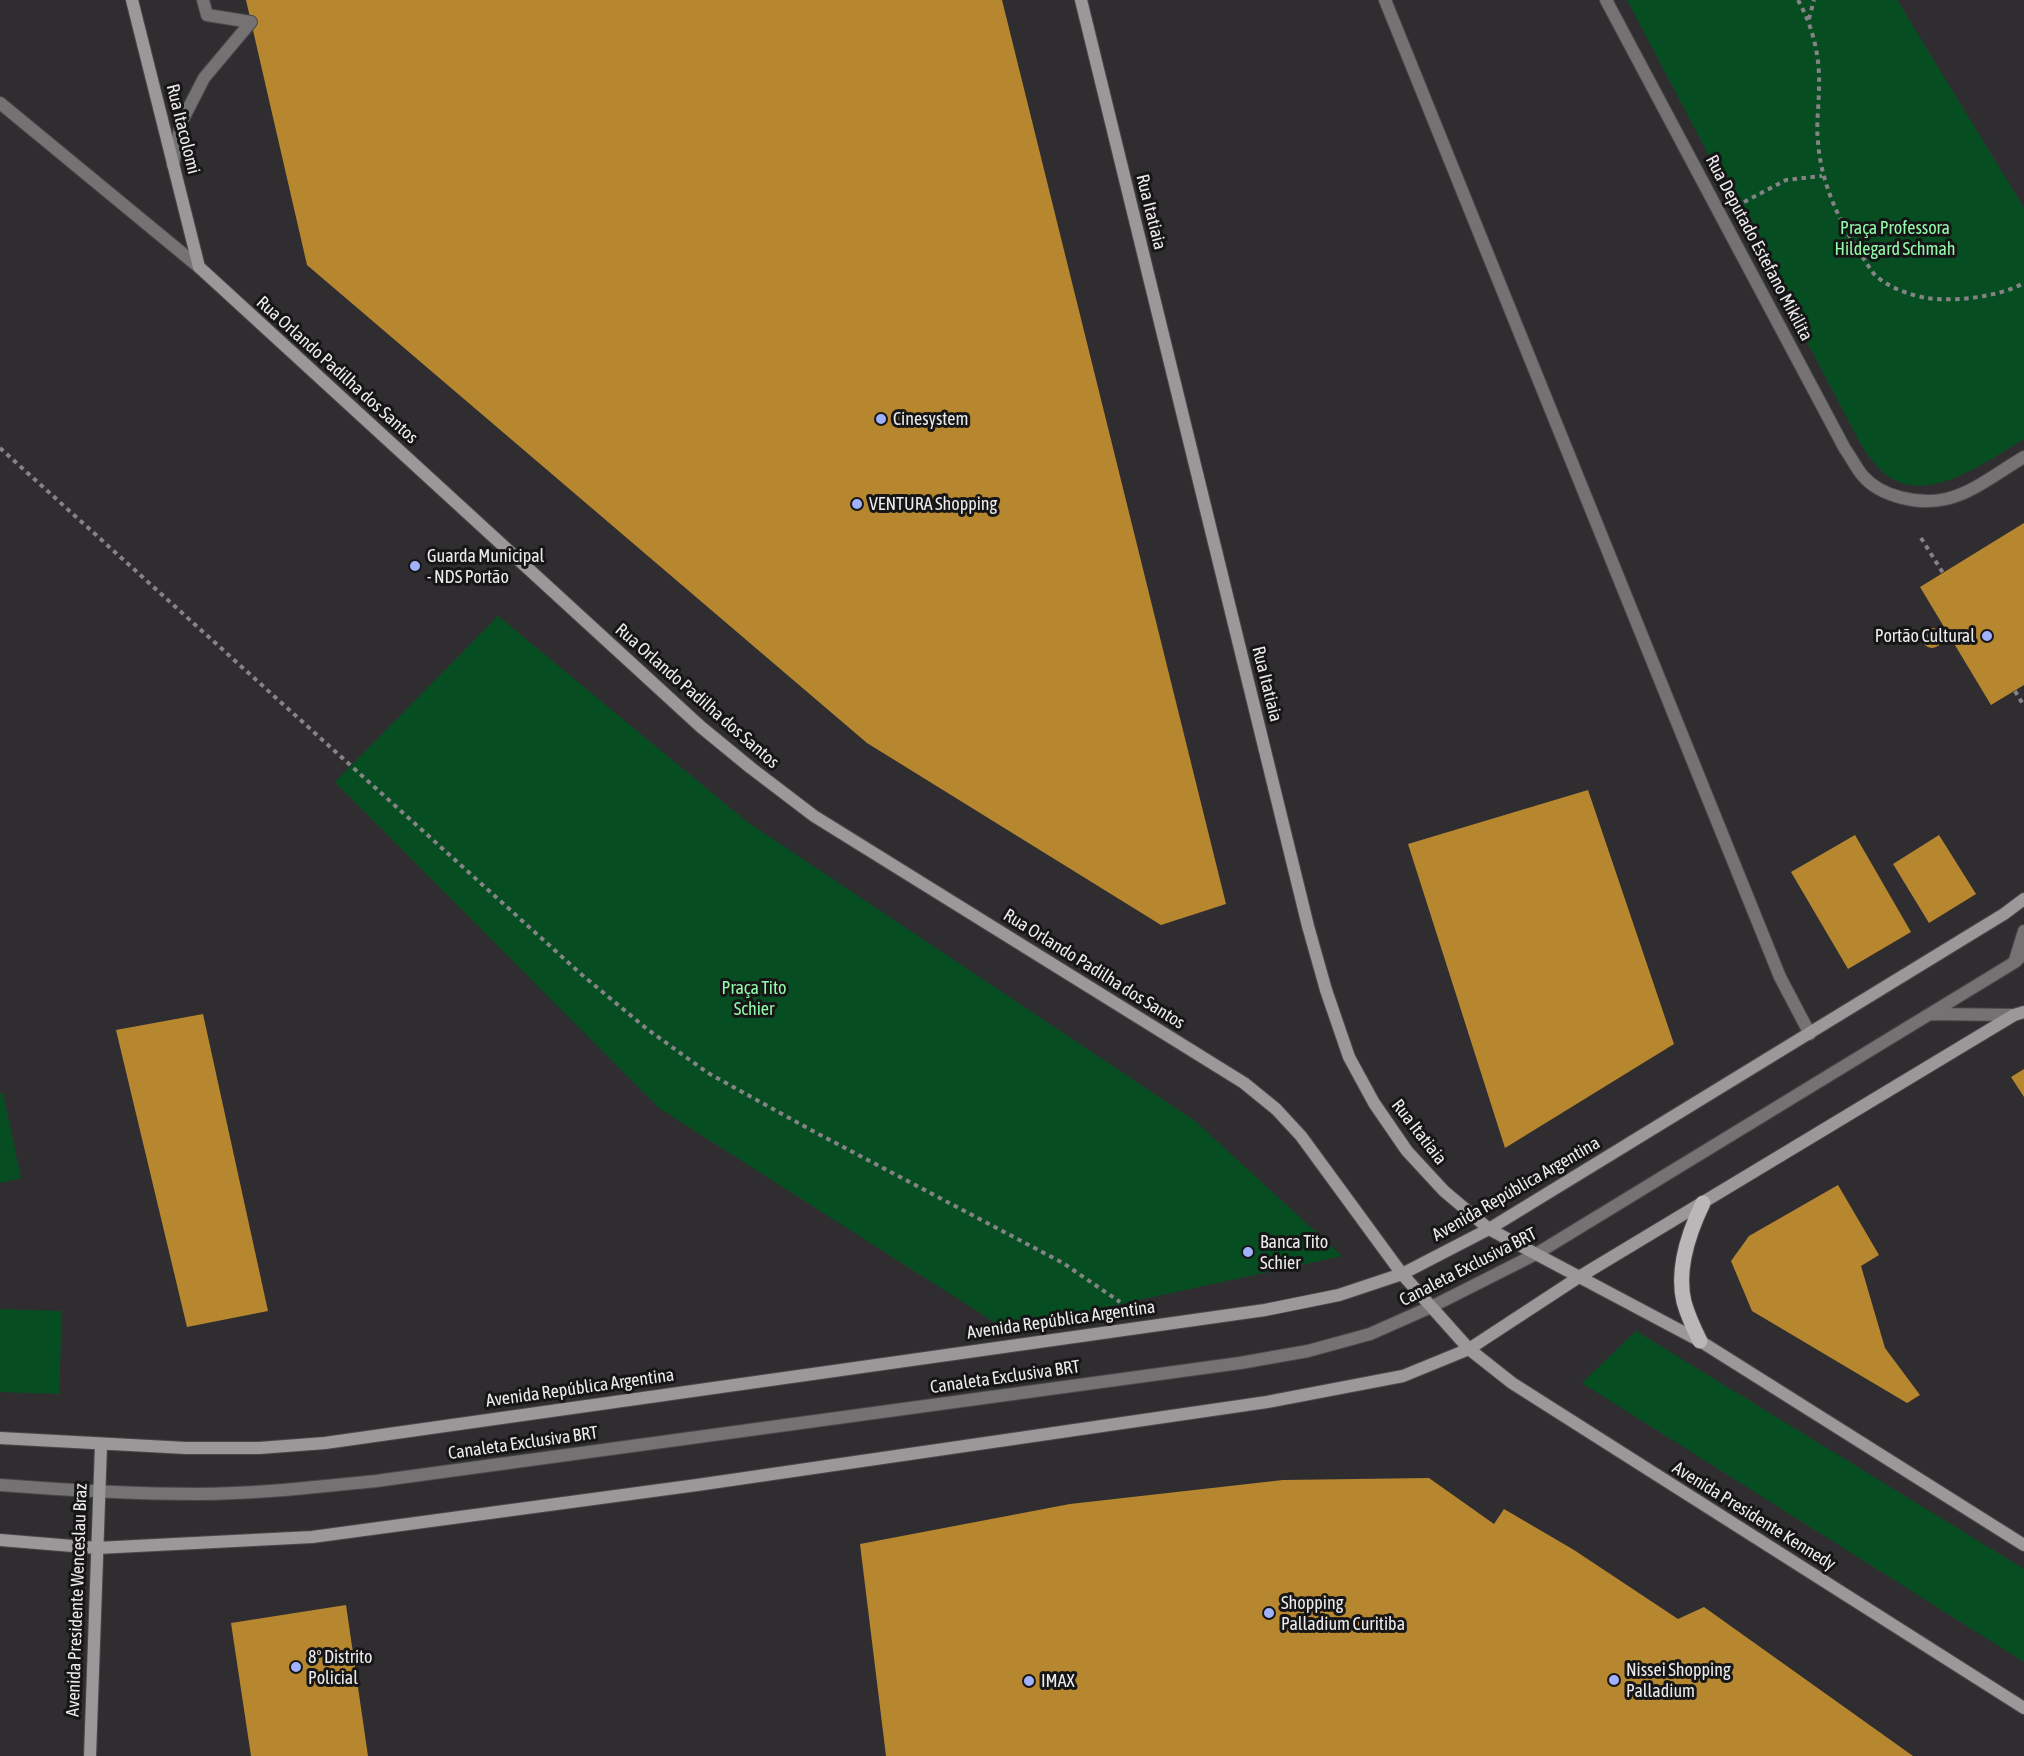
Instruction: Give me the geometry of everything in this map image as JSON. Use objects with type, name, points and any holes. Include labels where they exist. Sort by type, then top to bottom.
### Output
[{"type":"main road","points":[[1700,1341],[1684,1300],[1682,1275],[1692,1226],[1703,1203]]},
{"type":"street","name":"Rua Itacolomi","points":[[132,0],[199,267]]},
{"type":"street","points":[[173,166],[180,123],[204,78],[251,22],[207,15],[203,0]]},
{"type":"street","name":"Rua Itatiaia","points":[[1081,0],[1308,926],[1326,990],[1349,1057],[1374,1104],[1407,1151],[1444,1191],[1489,1229],[1579,1277]]},
{"type":"street","points":[[1385,0],[1780,976],[1810,1034]]},
{"type":"street","name":"Rua Deputado Estefano Mikilita","points":[[1606,0],[1845,448],[1864,477],[1883,491],[1897,497],[1918,500],[1945,499],[1970,489],[2024,457]]},
{"type":"street","name":"Rua Orlando Padilha dos Santos","points":[[0,103],[199,267],[700,727],[760,775],[814,816],[1213,1063],[1244,1083],[1276,1109],[1301,1136],[1402,1274],[1469,1349]]},
{"type":"street","name":"Avenida República Argentina","points":[[0,1438],[186,1448],[248,1448],[325,1443],[1308,1303],[1339,1295],[1402,1274],[1489,1229],[1810,1034],[2004,914],[2024,899]]},
{"type":"street","name":"Canaleta Exclusiva BRT","points":[[0,1485],[99,1492],[199,1494],[291,1490],[376,1481],[1217,1366],[1308,1351],[1370,1334],[1431,1307],[1536,1254],[2021,958],[2024,931]]},
{"type":"street","points":[[1929,1014],[2019,1014]]},
{"type":"street","points":[[0,1540],[97,1548],[312,1537],[709,1483],[1310,1395],[1403,1376],[1469,1349],[1579,1277],[2019,1014]]},
{"type":"street","points":[[1579,1277],[1700,1341],[2024,1545]]},
{"type":"street","name":"Avenida Presidente Kennedy","points":[[1469,1349],[1539,1401],[2024,1708]]},
{"type":"street","name":"Avenida Presidente Wenceslau Braz","points":[[90,1756],[101,1445]]},
{"type":"path","points":[[1798,0],[1809,19],[1815,44],[1819,84],[1818,140],[1822,176],[1845,230],[1875,274],[1906,294],[1944,300],[1977,297],[2017,287],[2024,283]]},
{"type":"path","points":[[1809,19],[1814,0]]},
{"type":"path","points":[[1740,204],[1786,180],[1822,176]]},
{"type":"path","points":[[0,448],[581,974],[647,1029],[708,1073],[1063,1263],[1152,1325]]},
{"type":"path","points":[[1921,537],[1943,573]]},
{"type":"path","points":[[2015,691],[2024,706]]},
{"type":"green space","name":"Praça Professora Hildegard Schmah","points":[[1627,0],[1897,0],[2024,208],[2024,439],[1970,471],[1950,480],[1930,485],[1910,485],[1892,479],[1875,464],[1859,441]]},
{"type":"green space","name":"Praça Tito Schier","points":[[498,616],[746,821],[1195,1121],[1342,1256],[1005,1329],[659,1108],[335,782]]},
{"type":"green space","points":[[3,1093],[21,1178],[0,1183],[0,1094]]},
{"type":"green space","points":[[0,1309],[62,1311],[59,1394],[0,1392]]},
{"type":"green space","points":[[1636,1331],[2024,1569],[2024,1662],[1582,1383]]},
{"type":"building","name":"VENTURA Shopping","points":[[246,0],[1002,0],[1226,904],[1161,925],[867,743],[307,265]]},
{"type":"building","name":"Portão Cultural","points":[[2024,523],[2024,685],[1991,705],[1920,587]]},
{"type":"building","points":[[1932,628],[1939,631],[1942,638],[1939,645],[1932,648],[1925,645],[1922,638],[1925,631]]},
{"type":"building","points":[[1588,790],[1674,1044],[1505,1148],[1408,844]]},
{"type":"building","points":[[1855,835],[1911,932],[1848,969],[1791,872]]},
{"type":"building","points":[[1939,835],[1976,894],[1929,923],[1893,864]]},
{"type":"building","points":[[203,1014],[268,1311],[187,1327],[116,1030]]},
{"type":"building","points":[[2024,1069],[2024,1097],[2011,1077]]},
{"type":"building","points":[[1838,1185],[1879,1255],[1861,1266],[1885,1348],[1920,1395],[1907,1403],[1752,1311],[1731,1261],[1749,1236]]},
{"type":"building","name":"Shopping Palladium Curitiba","points":[[1429,1478],[1494,1524],[1504,1509],[1574,1550],[1678,1619],[1704,1607],[1913,1756],[886,1756],[860,1544],[1070,1504],[1283,1480]]},
{"type":"building","name":"8° Distrito Policial","points":[[346,1605],[368,1756],[251,1756],[231,1623]]},
{"type":"place","name":"Cinesystem","points":[[881,419]]},
{"type":"place","name":"VENTURA Shopping","points":[[857,504]]},
{"type":"place","name":"Guarda Municipal - NDS Portão","points":[[415,566]]},
{"type":"place","name":"Portão Cultural","points":[[1987,636]]},
{"type":"place","name":"Banca Tito Schier","points":[[1248,1252]]},
{"type":"place","name":"Shopping Palladium Curitiba","points":[[1269,1613]]},
{"type":"place","name":"8° Distrito Policial","points":[[296,1667]]},
{"type":"place","name":"Nissei Shopping Palladium","points":[[1614,1680]]},
{"type":"place","name":"IMAX","points":[[1029,1681]]}]
